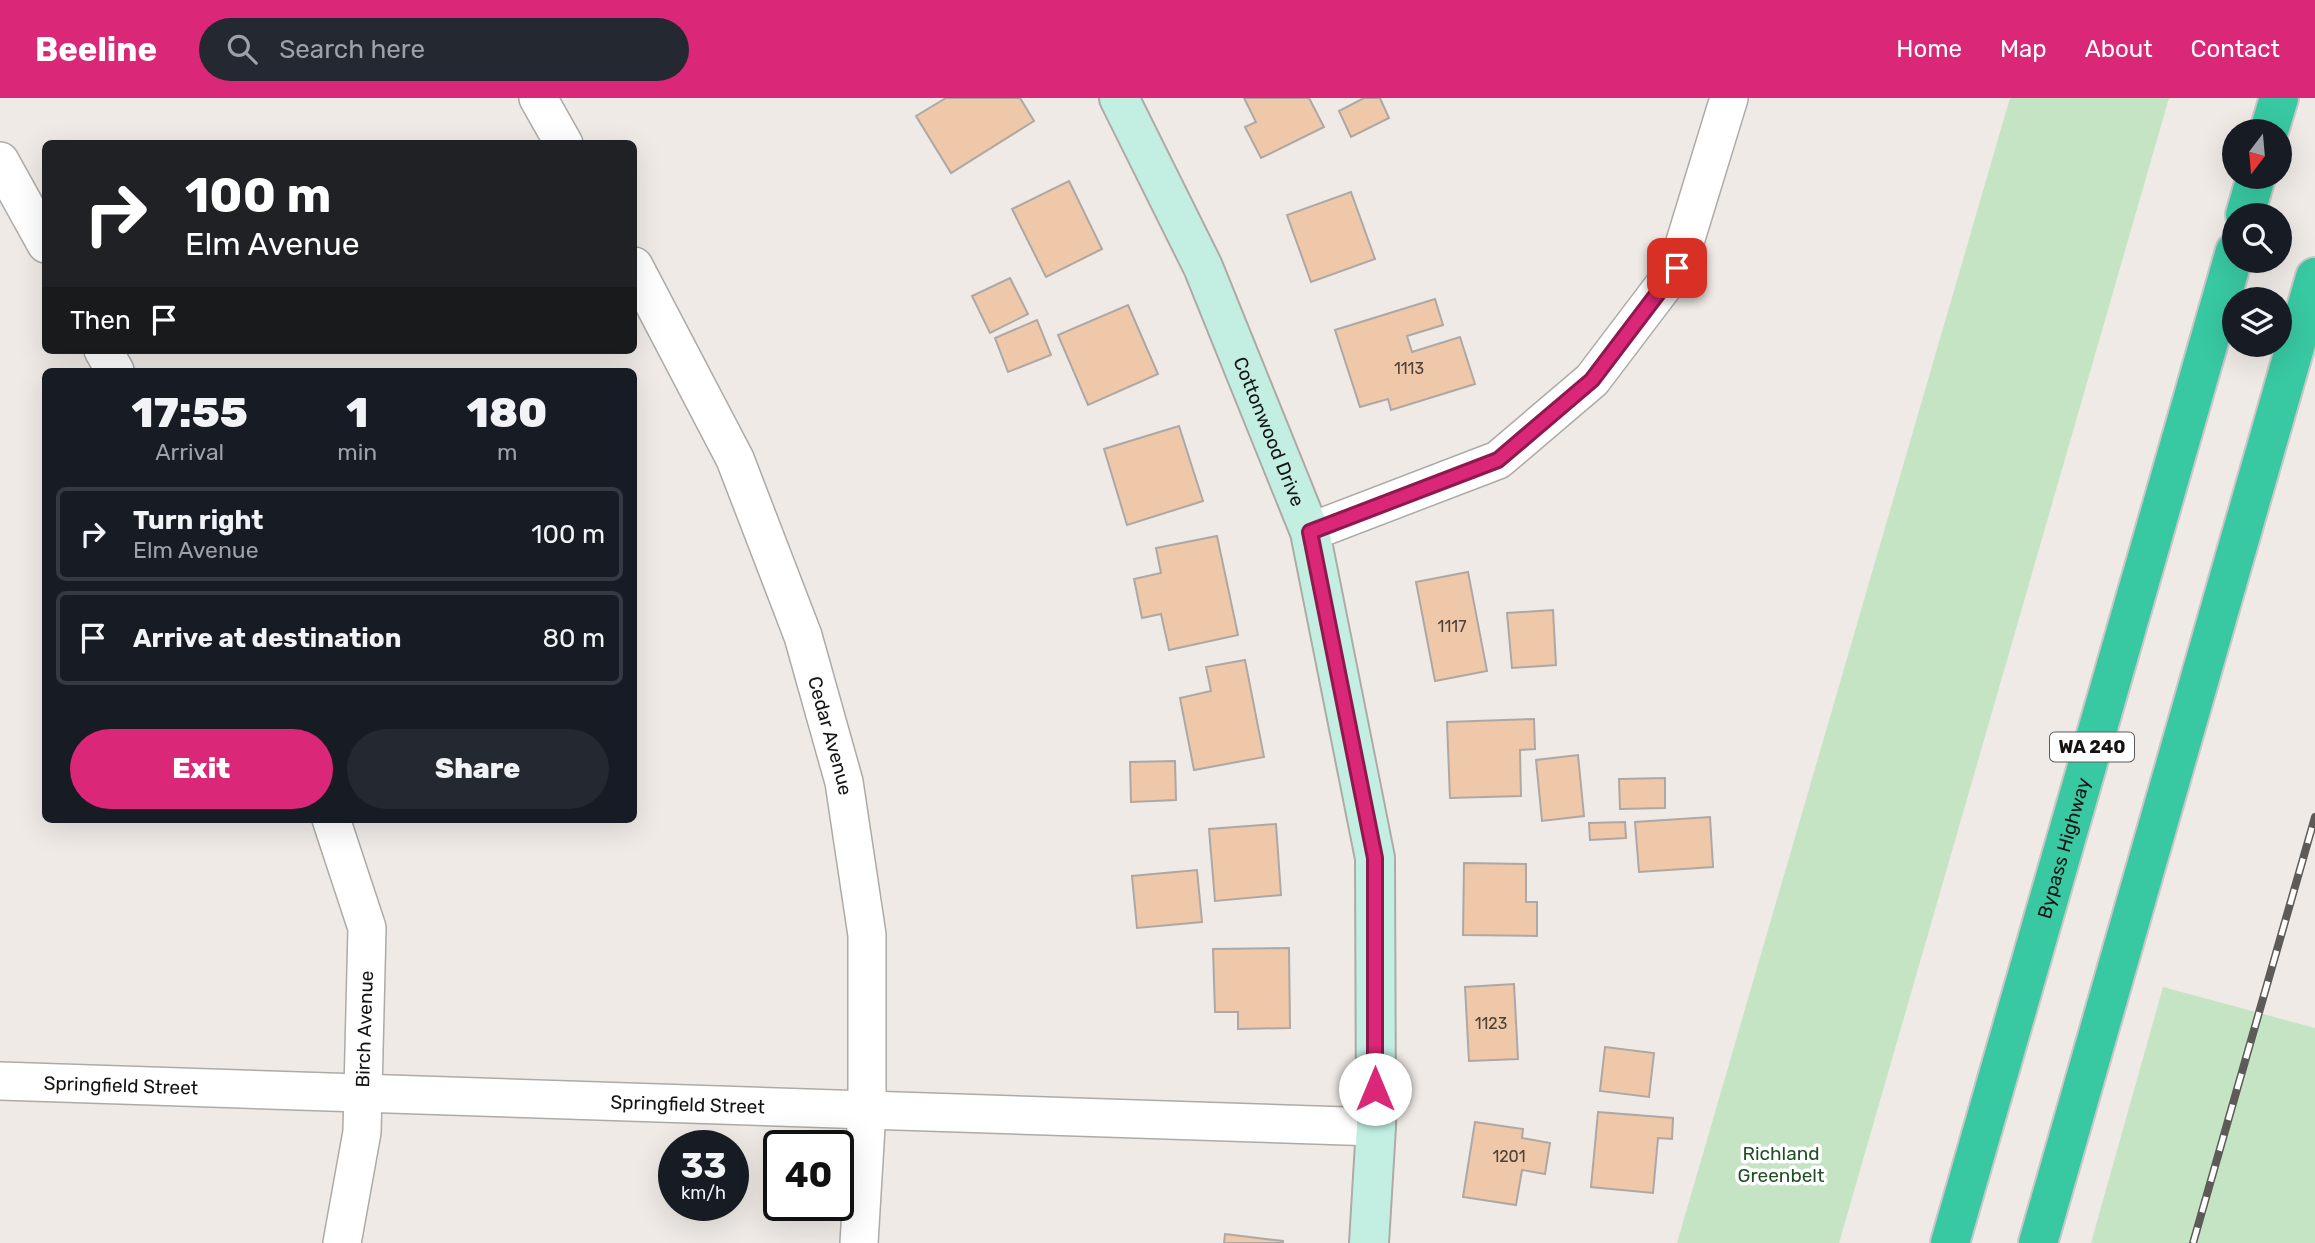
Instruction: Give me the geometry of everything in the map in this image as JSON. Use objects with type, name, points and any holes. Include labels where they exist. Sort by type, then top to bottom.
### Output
[{"type":"highway","points":[[2273,119],[2279,98]]},
{"type":"highway","name":"Bypass Highway","points":[[1950,1243],[2229,273]]},
{"type":"highway","points":[[2038,1243],[2315,277]]},
{"type":"street","points":[[538,98],[562,140]]},
{"type":"street","name":"Cottonwood Drive","points":[[1119,98],[1203,267],[1310,532],[1375,858],[1376,1127],[1369,1243]]},
{"type":"street","points":[[1310,532],[1498,460],[1592,380],[1677,268],[1730,98]]},
{"type":"street","points":[[0,161],[42,237]]},
{"type":"street","name":"Cedar Avenue","points":[[637,272],[735,458],[803,636],[844,782],[867,935],[867,1110],[859,1243]]},
{"type":"street","name":"Birch Avenue","points":[[332,823],[367,928],[362,1132],[342,1243]]},
{"type":"street","name":"Springfield Street","points":[[0,1081],[362,1090],[1376,1127]]},
{"type":"green space","name":"Richland Greenbelt","points":[[2010,98],[2169,98],[1839,1243],[1677,1243]]},
{"type":"green space","points":[[2163,987],[2315,1028],[2315,1243],[2091,1243]]},
{"type":"building","points":[[946,98],[1020,98],[1034,121],[951,173],[916,116]]},
{"type":"building","points":[[1244,98],[1309,98],[1324,127],[1261,158],[1245,127],[1256,122]]},
{"type":"building","points":[[1364,98],[1380,98],[1389,118],[1351,137],[1339,111]]},
{"type":"building","points":[[1069,181],[1102,249],[1046,277],[1012,209]]},
{"type":"building","points":[[1351,192],[1375,259],[1311,282],[1287,215]]},
{"type":"building","points":[[1010,278],[1028,314],[990,333],[972,296]]},
{"type":"building","points":[[1435,299],[1443,325],[1407,336],[1412,352],[1460,337],[1475,384],[1391,410],[1388,399],[1360,407],[1335,330]]},
{"type":"building","points":[[1128,305],[1158,374],[1088,405],[1058,335]]},
{"type":"building","points":[[1037,320],[1051,355],[1008,372],[995,338]]},
{"type":"building","points":[[1179,426],[1203,501],[1127,525],[1104,449]]},
{"type":"building","points":[[1217,536],[1238,635],[1169,650],[1161,614],[1142,618],[1134,579],[1161,573],[1156,548]]},
{"type":"building","points":[[1468,572],[1487,671],[1435,681],[1416,582]]},
{"type":"building","points":[[1553,610],[1556,665],[1512,668],[1507,613]]},
{"type":"building","points":[[1245,660],[1264,757],[1194,770],[1180,698],[1211,691],[1206,667]]},
{"type":"building","points":[[1534,719],[1535,749],[1520,750],[1521,796],[1450,798],[1447,722]]},
{"type":"building","points":[[1578,755],[1584,816],[1542,821],[1536,760]]},
{"type":"building","points":[[1175,761],[1176,800],[1131,802],[1130,762]]},
{"type":"building","points":[[1665,778],[1665,808],[1620,809],[1619,779]]},
{"type":"building","points":[[1710,817],[1713,867],[1639,872],[1635,822]]},
{"type":"building","points":[[1625,822],[1626,838],[1590,840],[1589,823]]},
{"type":"building","points":[[1276,824],[1281,895],[1215,901],[1209,829]]},
{"type":"building","points":[[1464,863],[1526,864],[1526,902],[1537,902],[1537,936],[1463,935]]},
{"type":"building","points":[[1197,870],[1202,922],[1137,928],[1132,876]]},
{"type":"building","points":[[1289,948],[1290,1028],[1238,1029],[1238,1012],[1215,1012],[1213,949]]},
{"type":"building","points":[[1514,984],[1518,1059],[1469,1061],[1465,987]]},
{"type":"building","points":[[1605,1047],[1654,1053],[1649,1097],[1600,1091]]},
{"type":"building","points":[[1598,1112],[1673,1118],[1672,1139],[1658,1138],[1653,1193],[1591,1187]]},
{"type":"building","points":[[1475,1122],[1523,1129],[1522,1138],[1550,1143],[1545,1174],[1522,1170],[1516,1205],[1463,1197]]},
{"type":"building","points":[[1225,1234],[1283,1241],[1283,1243],[1224,1243]]},
{"type":"railway","points":[[2193,1243],[2315,817]]},
{"type":"route","points":[[1375,1089],[1375,858],[1310,532],[1498,460],[1592,380],[1677,268]]}]
